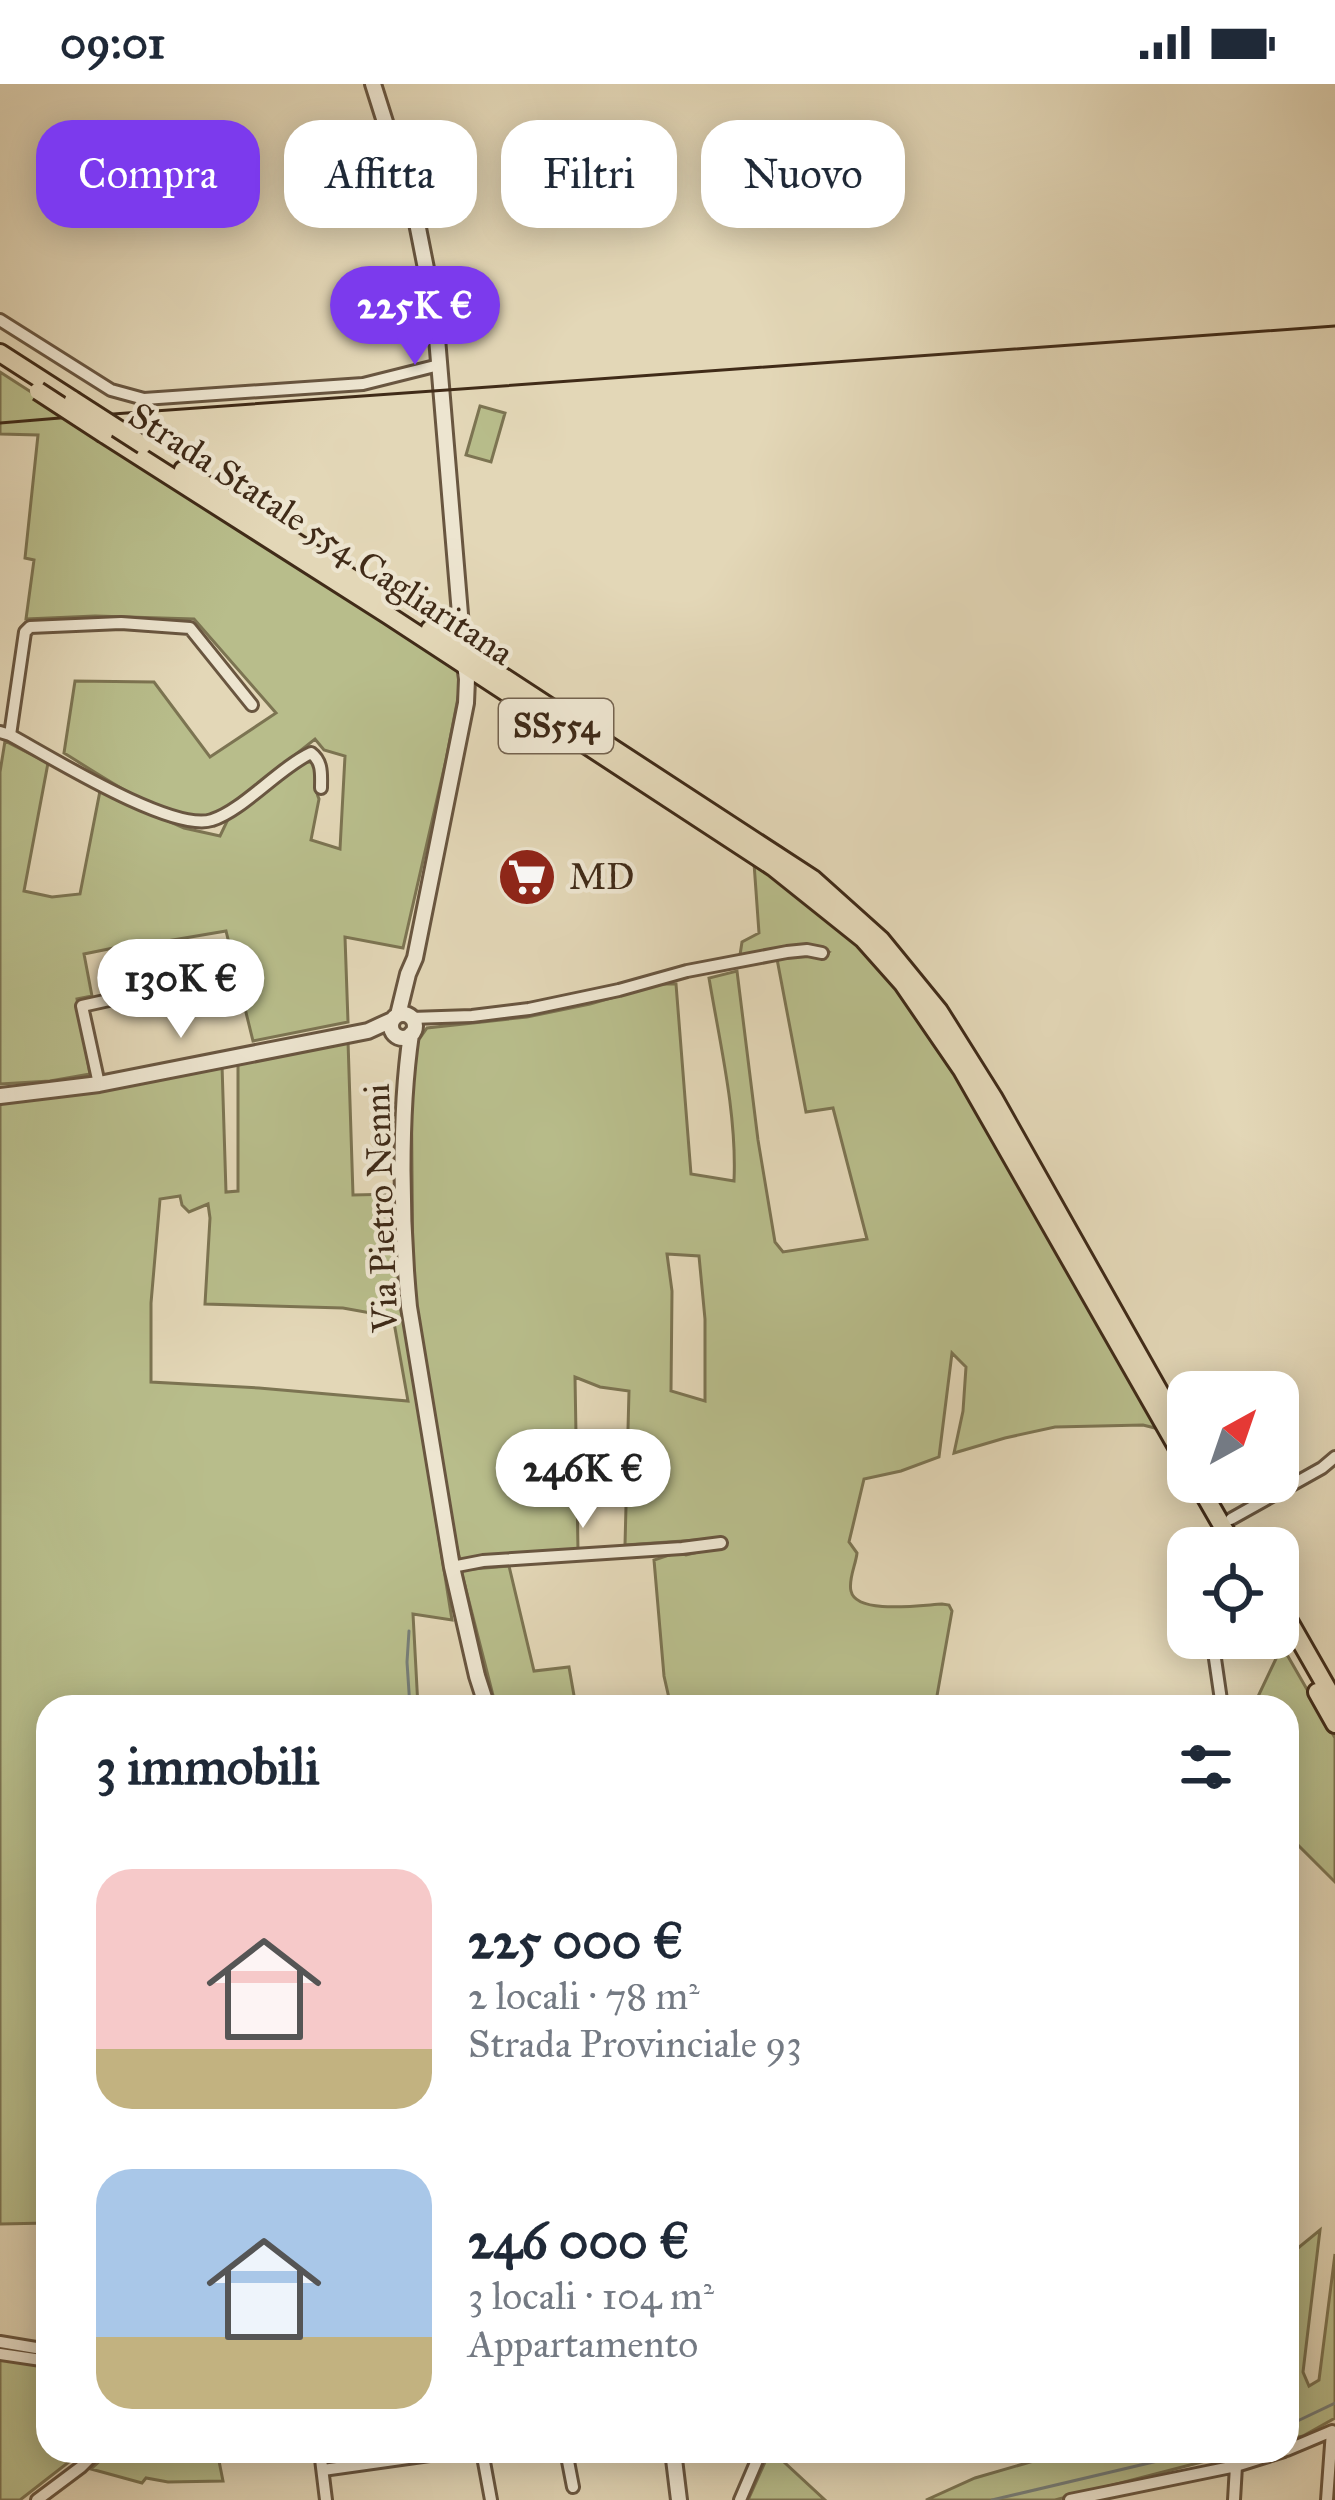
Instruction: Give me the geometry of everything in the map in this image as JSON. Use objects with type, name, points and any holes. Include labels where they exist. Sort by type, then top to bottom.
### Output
[{"type":"main road","name":"Strada Statale 554 Cagliaritana","points":[[0,353],[464,658],[788,878],[850,928],[890,969],[962,1070],[1167,1429]]},
{"type":"main road","name":"Strada Statale 554 Cagliaritana","points":[[0,366],[813,879],[881,940],[939,1011],[993,1097],[1167,1406]]},
{"type":"main road","points":[[1222,1503],[1235,1527]]},
{"type":"main road","points":[[1299,1639],[1335,1702]]},
{"type":"main road","points":[[1298,1659],[1335,1724]]},
{"type":"street","points":[[373,84],[417,223],[435,314],[466,703],[415,958],[404,989],[403,1025]]},
{"type":"street","points":[[0,320],[111,389],[144,399],[363,383],[439,365]]},
{"type":"street","points":[[252,705],[190,628],[121,623],[30,627],[25,632],[5,733],[160,814],[194,823],[217,819],[311,754],[321,767],[321,788]]},
{"type":"street","points":[[0,1096],[99,1084],[445,1016],[529,1009],[788,952],[822,953]]},
{"type":"street","points":[[99,1084],[82,1006],[235,972]]},
{"type":"street","name":"Via Pietro Nenni","points":[[403,1025],[407,1286],[452,1567],[483,1695]]},
{"type":"street","points":[[1231,1519],[1335,1457]]},
{"type":"street","points":[[452,1567],[721,1543]]},
{"type":"street","points":[[1215,1659],[1220,1695]]},
{"type":"street","points":[[0,2342],[36,2348]]},
{"type":"street","points":[[0,2354],[36,2359]]},
{"type":"street","points":[[1299,2445],[1332,2431],[1327,2500]]},
{"type":"street","points":[[38,2500],[86,2463]]},
{"type":"street","points":[[322,2463],[326,2500]]},
{"type":"street","points":[[323,2470],[373,2463]]},
{"type":"street","points":[[484,2463],[491,2500]]},
{"type":"street","points":[[568,2463],[573,2487]]},
{"type":"street","points":[[674,2463],[679,2500]]},
{"type":"street","points":[[740,2500],[756,2463]]},
{"type":"street","points":[[1070,2500],[1136,2494],[1246,2463]]},
{"type":"street","points":[[1234,2500],[1236,2466]]},
{"type":"green space","points":[[0,372],[455,665],[460,673],[446,760],[403,948],[345,937],[348,1022],[253,1041],[226,931],[167,941],[174,978],[154,983],[143,942],[84,954],[92,996],[77,999],[90,1074],[0,1084],[0,772],[5,741],[48,763],[24,891],[52,897],[80,894],[100,791],[184,828],[220,836],[230,815],[312,762],[319,799],[311,840],[340,849],[345,756],[324,750],[315,739],[227,809],[193,817],[142,799],[64,753],[75,681],[154,682],[210,757],[276,713],[194,619],[26,619],[34,560],[25,558],[38,435],[0,434]]},
{"type":"green space","points":[[480,406],[505,413],[491,462],[466,455]]},
{"type":"green space","points":[[754,863],[803,894],[879,965],[929,1029],[1155,1422],[1155,1428],[1055,1427],[954,1453],[966,1367],[952,1353],[939,1457],[864,1479],[849,1542],[857,1553],[850,1587],[856,1598],[877,1606],[949,1605],[952,1611],[937,1695],[668,1695],[654,1560],[720,1547],[711,1539],[625,1545],[629,1391],[575,1377],[578,1550],[460,1560],[413,1280],[413,1048],[427,1028],[527,1017],[676,984],[691,1174],[734,1181],[730,1105],[709,978],[737,971],[775,1242],[783,1252],[867,1239],[833,1108],[806,1112],[777,959],[823,957],[829,952],[816,946],[740,955],[742,942],[759,933]],"holes":[[[667,1254],[699,1256],[705,1401],[671,1391],[672,1291]]]},
{"type":"green space","points":[[348,1041],[353,1195],[396,1194],[404,1318],[452,1620],[413,1614],[417,1695],[36,1695],[36,2223],[0,2224],[0,1103],[112,1088],[222,1065],[226,1192],[238,1191],[238,1062]],"holes":[[[180,1196],[189,1212],[208,1204],[205,1304],[343,1308],[393,1317],[408,1401],[151,1382],[151,1303],[160,1199]]]},
{"type":"green space","points":[[509,1566],[534,1671],[569,1667],[574,1695],[493,1695],[461,1570]]},
{"type":"green space","points":[[1276,1659],[1289,1659],[1335,1738],[1335,1882],[1299,1846],[1299,1695],[1259,1695]]},
{"type":"green space","points":[[1320,2230],[1303,2372],[1309,2386],[1319,2380],[1335,2254],[1335,2418],[1299,2437],[1299,2247]]},
{"type":"green space","points":[[0,2359],[36,2365],[36,2463],[68,2463],[20,2500],[0,2500]]},
{"type":"green space","points":[[98,2463],[219,2463],[223,2481],[146,2478],[142,2483],[91,2469]]},
{"type":"green space","points":[[765,2463],[785,2463],[825,2500],[748,2500]]},
{"type":"green space","points":[[1027,2463],[1198,2463],[1055,2500],[926,2500],[975,2478]]},
{"type":"waterway","points":[[409,1631],[409,1695]]},
{"type":"waterway","points":[[1299,2420],[1335,2403]]},
{"type":"waterway","points":[[992,2500],[1149,2463]]},
{"type":"tram line","points":[[113,414],[1335,326]]},
{"type":"tram line","points":[[0,423],[72,417]]},
{"type":"place","name":"MD","points":[[527,877]]}]
